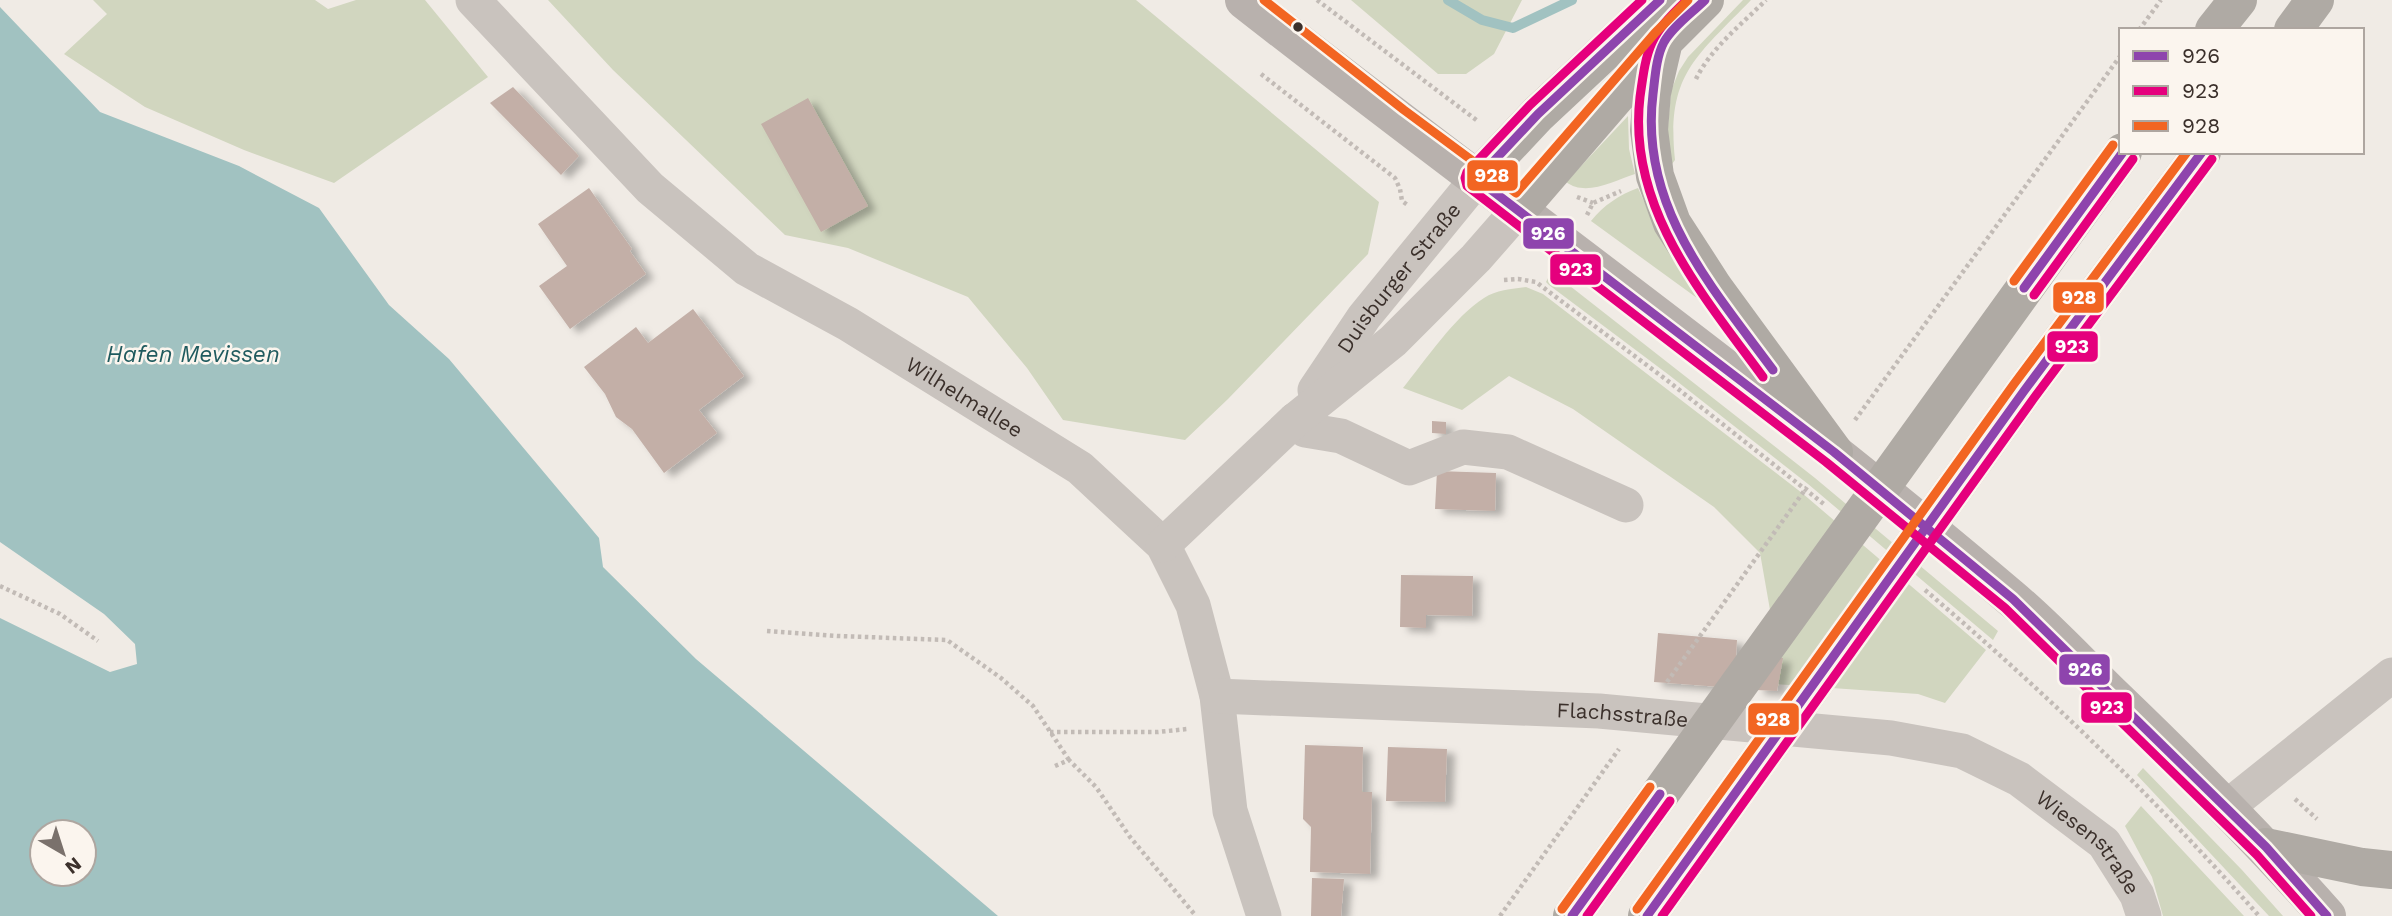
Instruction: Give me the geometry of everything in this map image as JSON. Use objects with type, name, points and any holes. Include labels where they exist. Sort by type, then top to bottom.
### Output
[{"type":"highway","points":[[1477,179],[1508,144],[1660,0]]},
{"type":"highway","points":[[1518,210],[1664,41],[1705,0]]},
{"type":"highway","points":[[2216,28],[2238,0]]},
{"type":"highway","points":[[2294,28],[2315,0]]},
{"type":"highway","points":[[1664,41],[1652,93],[1649,130],[1655,176],[1672,223],[1714,288],[1833,451]]},
{"type":"highway","points":[[1572,916],[2122,154]]},
{"type":"highway","points":[[1647,916],[2024,391],[2201,154]]},
{"type":"highway","points":[[2266,847],[2362,867],[2392,870]]},
{"type":"main road","points":[[1244,0],[1397,120],[1833,451],[2013,599],[2165,745],[2266,847],[2327,916]]},
{"type":"street","name":"Wilhelmallee","points":[[473,0],[650,188],[747,269],[848,324],[1080,468],[1163,545],[1193,604],[1217,696],[1230,811],[1264,916]]},
{"type":"street","name":"Duisburger Straße","points":[[1295,420],[1364,317],[1477,179]]},
{"type":"street","name":"Duisburger Straße","points":[[1163,545],[1295,420],[1393,341],[1476,258],[1518,210]]},
{"type":"street","points":[[1295,420],[1305,430],[1341,436],[1409,468],[1463,447],[1508,452],[1626,505]]},
{"type":"street","points":[[2226,808],[2392,676]]},
{"type":"street","name":"Flachsstraße","points":[[1217,696],[1599,711],[1891,738],[1962,751],[2019,779]]},
{"type":"street","name":"Wiesenstraße","points":[[2019,779],[2104,843],[2137,895],[2144,916]]},
{"type":"path","points":[[1317,0],[1508,144]]},
{"type":"path","points":[[2140,28],[2161,0]]},
{"type":"path","points":[[1660,692],[1925,322],[2119,58]]},
{"type":"path","points":[[1261,74],[1395,178],[1402,201],[1437,228]]},
{"type":"path","points":[[0,586],[60,614],[98,641]]},
{"type":"path","points":[[767,631],[947,640],[1001,678],[1033,706],[1069,760],[1096,787],[1130,837],[1196,916]]},
{"type":"path","points":[[1050,732],[1158,732]]},
{"type":"path","points":[[1500,916],[1620,748]]},
{"type":"path","points":[[1055,766],[1069,760]]},
{"type":"green space","points":[[93,0],[315,0],[328,9],[356,0],[425,0],[488,77],[334,183],[244,150],[145,107],[64,54],[107,14]]},
{"type":"green space","points":[[548,0],[1136,0],[1379,202],[1368,254],[1185,440],[1063,420],[1027,368],[968,297],[848,248],[785,235],[613,70]]},
{"type":"green space","points":[[1351,0],[1522,0],[1494,54],[1466,74],[1438,74]]},
{"type":"green space","points":[[1743,0],[1751,0],[1700,53],[1681,87],[1675,107],[1675,160],[1672,164],[1666,150],[1671,91],[1679,71],[1688,57]]},
{"type":"green space","points":[[1628,116],[1629,149],[1635,174],[1591,188],[1582,188],[1566,182]]},
{"type":"green space","points":[[1638,188],[1658,233],[1697,298],[1591,221],[1612,201]]},
{"type":"green space","points":[[1549,276],[1570,286],[1815,478],[1998,631],[1993,640],[1808,484],[1549,285],[1546,282]]},
{"type":"green space","points":[[1526,287],[1543,294],[1802,493],[1986,650],[1945,703],[1918,694],[1760,683],[1773,627],[1760,553],[1714,507],[1573,409],[1509,376],[1462,410],[1403,388],[1451,327],[1473,306],[1494,293]]},
{"type":"green space","points":[[2143,768],[2283,916],[2269,916],[2137,775]]},
{"type":"green space","points":[[2141,806],[2244,916],[2163,916],[2152,877],[2125,826]]},
{"type":"water","name":"Hafen Mevissen","points":[[0,7],[100,112],[239,166],[319,208],[389,305],[449,359],[599,538],[603,567],[696,659],[998,916],[0,916],[0,618],[110,672],[137,664],[135,644],[104,614],[0,542]]},
{"type":"building","points":[[513,87],[579,156],[561,175],[490,103]]},
{"type":"building","points":[[808,98],[868,206],[821,232],[761,124]]},
{"type":"building","points":[[589,188],[632,249],[630,251],[646,274],[570,329],[539,286],[567,266],[538,224]]},
{"type":"building","points":[[693,309],[744,376],[699,410],[717,433],[664,473],[632,429],[616,417],[605,394],[584,367],[636,327],[648,343]]},
{"type":"building","points":[[1432,421],[1446,422],[1446,434],[1432,433]]},
{"type":"building","points":[[1437,471],[1496,473],[1495,511],[1435,509]]},
{"type":"building","points":[[1401,575],[1473,576],[1472,616],[1426,615],[1426,628],[1400,627]]},
{"type":"building","points":[[1658,633],[1737,640],[1734,688],[1654,682]]},
{"type":"building","points":[[1758,656],[1783,658],[1777,691],[1756,690]]},
{"type":"building","points":[[1305,745],[1363,747],[1362,792],[1372,792],[1370,874],[1310,872],[1311,827],[1303,819]]},
{"type":"building","points":[[1388,747],[1447,749],[1445,802],[1386,801]]},
{"type":"building","points":[[1312,878],[1344,879],[1341,916],[1311,916]]},
{"type":"waterway","points":[[1448,0],[1482,20],[1513,28],[1572,0]]},
{"type":"transit line","name":"928","points":[[1264,0],[1404,110],[1516,193],[1655,33],[1688,0]]},
{"type":"transit line","name":"923","points":[[1642,0],[1530,105],[1467,172],[1467,186],[1826,462],[2005,608],[2257,855],[2311,916]]},
{"type":"transit line","name":"926","points":[[1660,0],[1538,114],[1477,179],[1834,452],[2013,599],[2266,847],[2327,916]]},
{"type":"transit line","name":"923","points":[[1687,0],[1657,33],[1645,65],[1640,97],[1639,137],[1645,175],[1657,212],[1674,247],[1716,314],[1763,377]]},
{"type":"transit line","name":"926","points":[[1705,0],[1672,31],[1659,54],[1653,94],[1652,135],[1657,173],[1668,208],[1684,242],[1726,307],[1773,370]]},
{"type":"transit line","name":"928","points":[[2014,281],[2113,145]]},
{"type":"transit line","name":"926","points":[[2024,288],[2122,154]]},
{"type":"transit line","name":"928","points":[[1637,909],[2014,384],[2186,154]]},
{"type":"transit line","name":"926","points":[[1647,916],[2024,391],[2201,154]]},
{"type":"transit line","name":"923","points":[[2034,295],[2133,159]]},
{"type":"transit line","name":"923","points":[[1662,916],[2034,398],[2212,159]]},
{"type":"transit line","name":"928","points":[[1562,909],[1650,787]]},
{"type":"transit line","name":"926","points":[[1572,916],[1660,794]]},
{"type":"transit line","name":"923","points":[[1587,916],[1670,801]]}]
